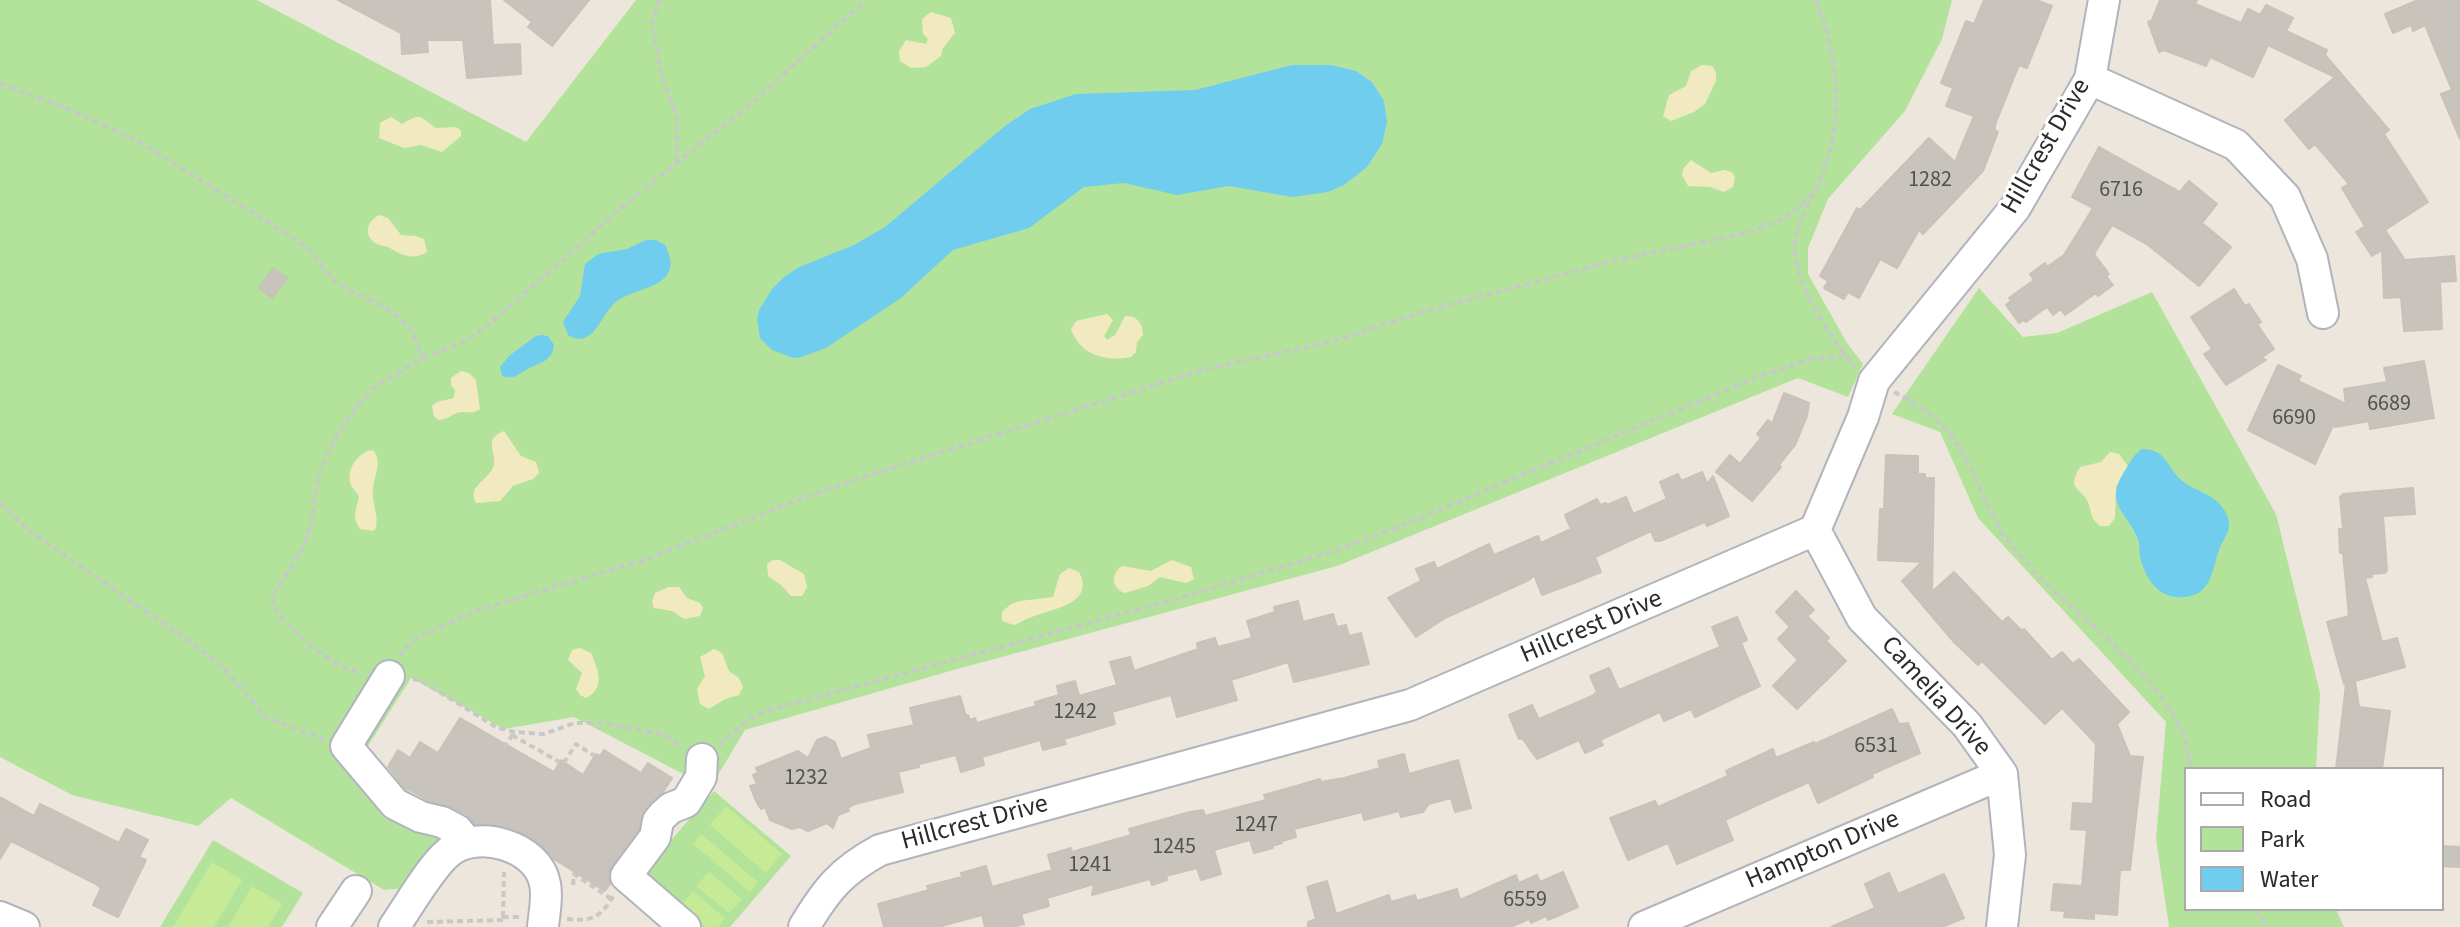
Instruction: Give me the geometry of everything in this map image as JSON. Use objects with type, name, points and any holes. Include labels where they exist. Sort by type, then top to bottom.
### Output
[{"type":"street","name":"Hillcrest Drive","points":[[804,927],[837,878],[880,850],[1410,705],[1815,530],[1863,417],[1874,381],[2015,208],[2090,79],[2104,0]]},
{"type":"street","points":[[2090,79],[2236,145],[2285,197],[2312,259],[2323,313]]},
{"type":"street","name":"Camelia Drive","points":[[1815,530],[1862,618],[1967,725],[2002,774],[2010,855],[2002,927]]},
{"type":"street","points":[[389,676],[346,746],[395,804],[421,817],[442,822],[457,830],[467,842]]},
{"type":"street","points":[[685,927],[626,876],[655,837],[658,821],[671,808],[686,802],[701,777],[702,759]]},
{"type":"street","name":"Hampton Drive","points":[[1644,927],[2002,774]]},
{"type":"street","points":[[394,927],[445,854],[480,839],[504,845],[527,857],[539,869],[546,884],[543,927]]},
{"type":"street","points":[[332,927],[356,891]]},
{"type":"street","points":[[0,917],[24,927]]},
{"type":"path","points":[[659,0],[652,24],[661,74],[677,117],[677,161]]},
{"type":"path","points":[[595,756],[576,744],[563,764],[420,680],[353,671],[322,655],[280,614],[274,607],[272,597],[303,548],[311,524],[318,477],[337,434],[369,391],[423,358],[461,343],[487,326],[677,161],[746,108],[866,0]]},
{"type":"path","points":[[1816,0],[1827,30],[1837,95],[1834,135],[1815,193],[1799,229],[1795,252],[1806,289],[1830,336],[1859,373]]},
{"type":"path","points":[[0,84],[64,107],[134,139],[292,237],[308,249],[336,283],[400,318],[413,333],[423,358]]},
{"type":"path","points":[[389,676],[409,644],[458,618],[644,560],[827,490],[1202,370],[1308,348],[1434,309],[1617,260],[1760,229],[1794,211],[1815,193]]},
{"type":"path","points":[[513,734],[544,734],[575,723],[602,723],[666,735],[702,759],[748,720],[769,710],[1149,607],[1334,551],[1762,375],[1812,359],[1846,356]]},
{"type":"path","points":[[1891,391],[1918,405],[1950,433],[1996,524],[2016,551],[2093,624],[2149,684],[2177,721],[2190,767]]},
{"type":"path","points":[[0,503],[27,529],[200,649],[229,674],[266,717],[329,743],[346,746]]},
{"type":"path","points":[[504,748],[513,734]]},
{"type":"path","points":[[503,917],[504,867]]},
{"type":"path","points":[[573,889],[574,874],[612,899]]},
{"type":"path","points":[[576,927],[577,920]]},
{"type":"green space","points":[[0,0],[257,0],[526,142],[636,0],[1952,0],[1942,39],[1905,111],[1828,199],[1808,248],[1808,274],[1847,343],[1863,364],[1848,397],[1798,378],[1337,566],[745,730],[710,788],[574,717],[504,729],[411,678],[366,749],[451,833],[405,888],[384,890],[231,798],[198,826],[72,795],[0,757]]},
{"type":"green space","points":[[1979,288],[2023,337],[2057,333],[2152,292],[2276,514],[2320,693],[2316,767],[2184,767],[2184,911],[2337,911],[2344,927],[2169,927],[2156,839],[2166,722],[1978,518],[1940,432],[1892,414]]},
{"type":"green space","points":[[714,791],[791,856],[730,927],[697,927],[639,877]]},
{"type":"green space","points":[[726,806],[782,854],[766,873],[710,825]]},
{"type":"green space","points":[[701,834],[758,882],[750,892],[693,844]]},
{"type":"green space","points":[[213,840],[303,893],[282,927],[160,927]]},
{"type":"green space","points":[[212,862],[242,880],[214,927],[173,927]]},
{"type":"green space","points":[[709,872],[742,899],[729,913],[696,886]]},
{"type":"green space","points":[[252,886],[282,904],[268,927],[228,927]]},
{"type":"green space","points":[[693,891],[725,918],[718,927],[706,927],[680,906]]},
{"type":"sand","points":[[931,12],[951,18],[955,33],[943,48],[941,56],[926,67],[911,68],[900,61],[899,51],[906,40],[926,44],[928,39],[923,34],[922,19]]},
{"type":"sand","points":[[1702,65],[1712,66],[1716,72],[1716,81],[1705,104],[1671,121],[1663,116],[1669,95],[1686,86],[1691,71]]},
{"type":"sand","points":[[391,117],[402,124],[417,117],[436,128],[456,127],[461,131],[461,136],[442,152],[421,145],[404,148],[379,138],[380,123]]},
{"type":"sand","points":[[1691,160],[1711,173],[1732,172],[1735,177],[1733,187],[1724,192],[1710,187],[1688,186],[1682,175]]},
{"type":"sand","points":[[380,215],[388,218],[401,235],[424,239],[427,252],[408,256],[372,241],[368,233],[369,224]]},
{"type":"sand","points":[[1107,314],[1113,320],[1104,336],[1107,340],[1115,335],[1125,316],[1133,317],[1142,327],[1143,335],[1131,357],[1095,355],[1075,338],[1071,329],[1076,321]]},
{"type":"sand","points":[[461,371],[469,373],[476,380],[480,409],[459,412],[438,420],[432,406],[454,398],[451,378]]},
{"type":"sand","points":[[504,431],[521,456],[536,462],[539,473],[533,479],[513,486],[500,501],[476,503],[474,492],[494,464],[492,442]]},
{"type":"sand","points":[[373,450],[378,463],[373,494],[377,523],[373,531],[360,529],[357,524],[355,512],[359,496],[352,486],[350,473],[354,462]]},
{"type":"sand","points":[[2110,452],[2119,454],[2128,466],[2116,487],[2115,518],[2109,526],[2100,526],[2074,480],[2080,467],[2101,462]]},
{"type":"sand","points":[[780,560],[804,574],[807,587],[802,596],[791,596],[768,576],[767,564]]},
{"type":"sand","points":[[1172,560],[1191,567],[1194,579],[1186,583],[1160,577],[1148,586],[1125,593],[1115,585],[1114,577],[1122,566],[1151,571]]},
{"type":"sand","points":[[1069,568],[1079,572],[1083,583],[1077,598],[1060,608],[1014,625],[1002,621],[1002,612],[1011,604],[1053,597],[1060,574]]},
{"type":"sand","points":[[669,587],[679,587],[687,598],[700,603],[703,608],[700,616],[684,619],[672,611],[654,608],[655,593]]},
{"type":"sand","points":[[580,648],[591,653],[599,678],[596,689],[586,698],[576,689],[582,673],[568,660],[572,650]]},
{"type":"sand","points":[[714,649],[722,653],[729,671],[739,678],[743,687],[739,695],[709,709],[700,704],[697,689],[705,676],[700,657]]},
{"type":"water","points":[[1292,65],[1331,65],[1356,71],[1372,82],[1384,101],[1387,122],[1382,144],[1367,167],[1344,185],[1328,192],[1292,197],[1229,186],[1177,195],[1124,183],[1084,187],[1029,228],[953,250],[901,298],[826,348],[793,358],[772,350],[760,338],[759,310],[784,277],[885,227],[1005,126],[1030,109],[1076,94],[1195,90]]},
{"type":"water","points":[[646,240],[656,240],[665,245],[670,269],[665,277],[617,301],[591,334],[577,339],[568,335],[563,322],[580,296],[585,264],[598,254],[627,249]]},
{"type":"water","points":[[541,335],[548,336],[554,345],[548,359],[515,376],[502,376],[500,367],[510,355]]},
{"type":"water","points":[[2142,449],[2160,454],[2178,477],[2213,498],[2227,515],[2228,532],[2206,585],[2197,594],[2171,596],[2156,588],[2142,565],[2137,537],[2116,500],[2118,483],[2132,459]]},
{"type":"building","points":[[338,0],[490,0],[493,45],[520,44],[521,74],[467,78],[463,40],[427,40],[428,52],[402,54],[401,33]]},
{"type":"building","points":[[504,0],[589,0],[552,46],[528,27],[532,22]]},
{"type":"building","points":[[1984,0],[2036,0],[2052,6],[2027,68],[2019,65],[1995,125],[1998,132],[1983,171],[1923,234],[1919,230],[1897,268],[1880,259],[1859,298],[1848,292],[1844,299],[1824,288],[1828,281],[1820,276],[1857,208],[1860,210],[1929,138],[1955,162],[1974,116],[1946,106],[1953,88],[1941,83],[1966,21],[1974,24]]},
{"type":"building","points":[[2160,0],[2197,0],[2195,4],[2241,23],[2248,9],[2260,15],[2266,5],[2293,18],[2286,31],[2327,50],[2325,55],[2389,130],[2384,134],[2428,202],[2385,230],[2405,260],[2454,256],[2456,281],[2440,282],[2442,329],[2404,331],[2401,297],[2384,298],[2382,250],[2372,256],[2356,232],[2365,226],[2342,188],[2349,184],[2315,144],[2309,149],[2285,120],[2335,77],[2268,45],[2253,77],[2210,57],[2206,66],[2164,50],[2159,52],[2148,22],[2152,20]]},
{"type":"building","points":[[2418,0],[2460,0],[2460,139],[2441,94],[2452,90],[2425,25],[2413,31],[2411,25],[2393,33],[2385,14]]},
{"type":"building","points":[[2099,147],[2180,192],[2189,181],[2217,204],[2202,223],[2231,247],[2199,286],[2148,245],[2112,225],[2094,254],[2113,285],[2065,315],[2061,309],[2053,315],[2047,307],[2026,322],[2019,323],[2006,305],[2011,301],[2009,298],[2034,280],[2030,274],[2064,255],[2093,208],[2072,197]]},
{"type":"building","points":[[273,268],[287,278],[272,298],[259,288]]},
{"type":"building","points":[[2234,289],[2261,322],[2257,324],[2274,349],[2261,358],[2266,360],[2226,385],[2204,354],[2212,349],[2191,317]]},
{"type":"building","points":[[2424,361],[2434,418],[2370,429],[2369,421],[2335,427],[2335,421],[2315,464],[2248,430],[2278,365],[2301,376],[2298,381],[2346,404],[2344,389],[2387,382],[2384,368]]},
{"type":"building","points":[[1784,393],[1809,403],[1807,416],[1795,445],[1779,465],[1781,467],[1752,501],[1716,472],[1730,455],[1740,464],[1761,438],[1757,434],[1768,420],[1772,424]]},
{"type":"building","points":[[1886,455],[1918,456],[1918,474],[1934,478],[1932,592],[1954,572],[2002,622],[2008,617],[2022,631],[2024,629],[2052,660],[2062,652],[2073,664],[2079,659],[2129,712],[2117,724],[2130,756],[2143,757],[2130,870],[2120,870],[2117,915],[2094,913],[2094,919],[2064,917],[2065,911],[2051,910],[2054,884],[2082,886],[2087,830],[2071,829],[2073,803],[2093,804],[2096,744],[2062,708],[2045,724],[1982,661],[1978,665],[1954,642],[1902,581],[1922,562],[1878,560]]},
{"type":"building","points":[[1702,472],[1707,484],[1713,476],[1729,516],[1707,526],[1705,522],[1660,541],[1655,541],[1651,531],[1595,557],[1601,572],[1579,581],[1542,595],[1534,575],[1445,618],[1416,637],[1388,598],[1421,581],[1416,569],[1434,562],[1437,569],[1489,544],[1494,555],[1538,536],[1541,543],[1571,529],[1565,515],[1597,499],[1600,505],[1607,505],[1626,497],[1633,514],[1667,499],[1660,482],[1678,474],[1681,481]]},
{"type":"building","points":[[2413,488],[2415,514],[2383,516],[2387,570],[2365,578],[2382,642],[2397,638],[2405,667],[2355,681],[2359,707],[2390,711],[2382,767],[2336,767],[2346,684],[2327,622],[2349,616],[2343,553],[2340,553],[2339,529],[2343,529],[2340,497],[2343,494]]},
{"type":"building","points":[[1796,591],[1814,610],[1807,616],[1846,661],[1797,709],[1773,686],[1798,660],[1778,639],[1790,627],[1776,612]]},
{"type":"building","points":[[1298,601],[1303,622],[1333,614],[1337,627],[1346,625],[1349,636],[1361,633],[1369,664],[1294,682],[1288,662],[1231,680],[1237,700],[1177,717],[1171,695],[1112,712],[1115,724],[1064,739],[1066,744],[1043,750],[1040,740],[982,757],[984,765],[961,772],[956,755],[919,764],[919,767],[898,772],[903,792],[855,804],[848,808],[849,811],[838,815],[833,828],[827,823],[808,831],[799,827],[792,829],[770,820],[765,807],[761,809],[757,803],[750,786],[757,784],[753,775],[758,773],[756,768],[798,751],[808,758],[817,740],[826,737],[835,742],[841,759],[871,748],[868,735],[914,725],[910,708],[960,696],[966,716],[970,720],[975,718],[977,723],[1036,706],[1035,702],[1059,695],[1057,686],[1075,681],[1079,696],[1117,685],[1110,662],[1130,657],[1134,671],[1198,649],[1197,643],[1215,638],[1218,647],[1252,638],[1247,621],[1275,612],[1274,607]]},
{"type":"building","points":[[1737,617],[1747,640],[1741,643],[1760,686],[1695,717],[1691,709],[1664,721],[1660,712],[1600,740],[1603,745],[1585,753],[1579,740],[1537,759],[1522,738],[1519,739],[1509,715],[1532,705],[1539,719],[1592,696],[1597,692],[1590,676],[1609,668],[1619,690],[1720,647],[1712,627]]},
{"type":"building","points":[[1892,709],[1899,724],[1908,723],[1920,753],[1818,803],[1809,782],[1764,802],[1725,820],[1733,840],[1677,864],[1668,843],[1628,860],[1610,818],[1655,801],[1658,807],[1728,776],[1726,771],[1773,749],[1776,758]]},
{"type":"building","points":[[460,718],[554,772],[561,760],[583,775],[596,754],[600,756],[604,750],[641,773],[648,763],[672,778],[663,792],[644,810],[638,830],[611,866],[608,874],[610,884],[605,891],[554,859],[529,836],[508,827],[475,824],[466,814],[427,800],[404,787],[388,767],[398,750],[410,758],[420,742],[438,753]]},
{"type":"building","points":[[1404,754],[1409,774],[1458,760],[1471,808],[1455,812],[1451,798],[1429,804],[1423,812],[1401,817],[1399,811],[1364,820],[1362,812],[1294,829],[1296,837],[1254,853],[1250,840],[1214,850],[1221,874],[1201,880],[1197,868],[1166,876],[1167,880],[1152,885],[1150,879],[1092,895],[1094,884],[1047,898],[1049,906],[1021,914],[1024,924],[1013,927],[985,927],[982,915],[938,927],[884,927],[878,904],[929,890],[927,886],[962,877],[961,873],[986,866],[992,887],[1052,870],[1048,855],[1071,848],[1072,852],[1131,835],[1129,829],[1190,812],[1203,810],[1205,816],[1266,800],[1264,795],[1320,779],[1321,782],[1344,778],[1380,768],[1378,761]]},
{"type":"building","points":[[0,797],[34,816],[40,804],[119,843],[126,829],[148,840],[139,857],[146,860],[118,917],[93,905],[101,888],[96,884],[11,841],[0,859]]},
{"type":"building","points":[[2444,846],[2460,847],[2460,867],[2444,866]]},
{"type":"building","points":[[1563,872],[1578,907],[1548,920],[1546,916],[1531,923],[1529,919],[1511,927],[1308,927],[1308,922],[1316,919],[1307,887],[1327,881],[1336,914],[1389,895],[1391,902],[1415,895],[1417,901],[1457,889],[1460,900],[1516,875],[1519,883],[1537,875],[1540,882]]},
{"type":"building","points":[[1889,873],[1898,894],[1944,874],[1964,918],[1942,927],[1831,927],[1875,908],[1865,884]]}]
